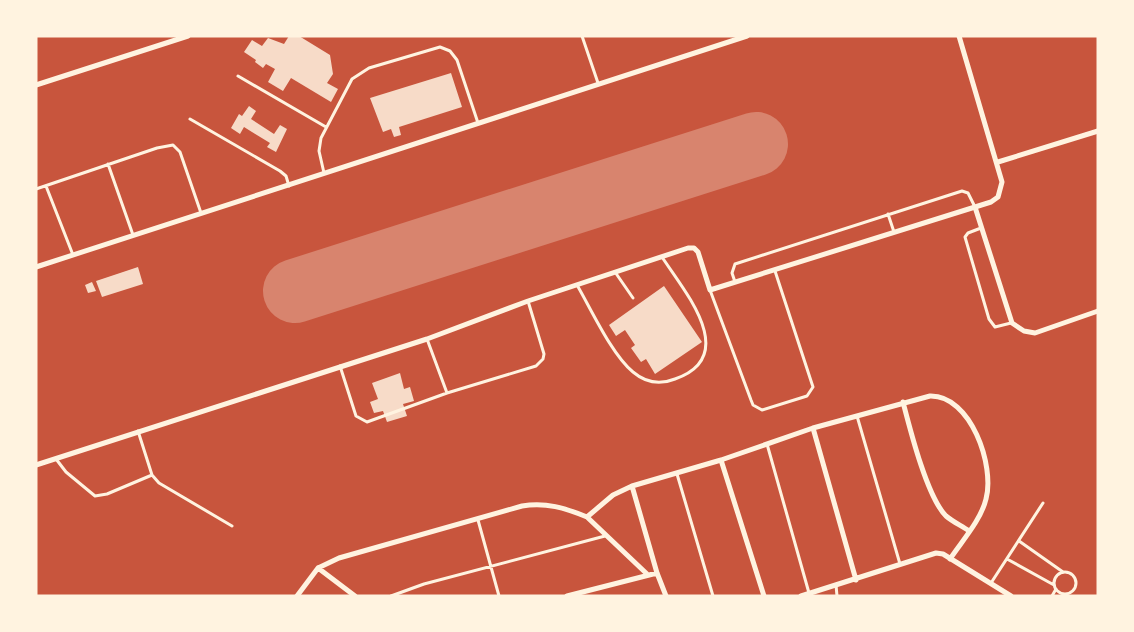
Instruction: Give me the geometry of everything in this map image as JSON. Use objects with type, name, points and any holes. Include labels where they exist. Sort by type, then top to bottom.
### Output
[{"type":"street","points":[[36,85],[188,36]]},
{"type":"street","points":[[36,267],[747,36]]},
{"type":"street","points":[[36,465],[427,339],[528,301],[694,248],[701,258],[710,290],[975,207],[998,197],[1002,182],[998,162],[959,36]]},
{"type":"street","points":[[998,162],[1098,131]]},
{"type":"street","points":[[975,207],[1012,323],[1024,331],[1035,333],[1098,311]]},
{"type":"street","points":[[587,517],[613,495],[632,486],[721,460],[813,428],[903,402],[939,396],[947,398],[966,414],[983,454],[990,483],[986,502],[950,559]]},
{"type":"street","points":[[903,402],[910,429],[936,500],[947,516],[969,531]]},
{"type":"street","points":[[813,428],[856,580]]},
{"type":"street","points":[[721,460],[764,596]]},
{"type":"street","points":[[632,486],[657,573],[666,596]]},
{"type":"street","points":[[297,596],[318,568],[351,553],[478,520],[522,506],[538,504],[570,510],[587,517],[647,574]]},
{"type":"street","points":[[801,596],[936,553],[950,559],[1011,596]]},
{"type":"street","points":[[318,568],[355,596]]},
{"type":"street","points":[[567,596],[647,574],[657,573]]},
{"type":"lane","points":[[582,36],[598,83]]},
{"type":"lane","points":[[324,173],[319,151],[326,127],[352,78],[358,73],[440,48],[450,51],[457,60],[478,123]]},
{"type":"lane","points":[[238,76],[326,127]]},
{"type":"lane","points":[[190,118],[280,171],[286,176],[290,186]]},
{"type":"lane","points":[[36,190],[164,146],[176,146],[201,214]]},
{"type":"lane","points":[[108,164],[133,236]]},
{"type":"lane","points":[[46,186],[73,255]]},
{"type":"lane","points":[[735,283],[732,272],[735,264],[888,214],[962,191],[968,193],[975,207]]},
{"type":"lane","points":[[888,214],[894,233]]},
{"type":"lane","points":[[982,228],[968,233],[965,237],[989,318],[994,327],[1012,323]]},
{"type":"lane","points":[[577,285],[624,364],[647,381],[660,383],[670,381],[687,374],[695,366],[701,359],[708,342],[702,321],[662,257]]},
{"type":"lane","points":[[710,290],[753,405],[762,410],[808,396],[813,387],[775,271]]},
{"type":"lane","points":[[615,272],[633,298]]},
{"type":"lane","points":[[340,366],[356,416],[367,422],[447,393],[539,364],[544,354],[528,301]]},
{"type":"lane","points":[[427,339],[447,393]]},
{"type":"lane","points":[[857,416],[900,564]]},
{"type":"lane","points":[[138,431],[152,475],[159,483],[232,526]]},
{"type":"lane","points":[[767,444],[809,593]]},
{"type":"lane","points":[[55,458],[66,472],[95,496],[107,494],[152,475]]},
{"type":"lane","points":[[677,474],[713,596]]},
{"type":"lane","points":[[991,583],[1043,503]]},
{"type":"lane","points":[[478,520],[499,596]]},
{"type":"lane","points":[[391,596],[424,584],[605,536]]},
{"type":"lane","points":[[1007,559],[1055,587],[1065,595],[1073,591],[1076,584],[1071,574],[1064,572],[1019,541]]},
{"type":"lane","points":[[1052,596],[1056,577],[1064,572]]},
{"type":"lane","points":[[836,585],[837,596]]},
{"type":"building","points":[[289,36],[299,36],[330,55],[333,74],[327,83],[338,89],[331,102],[291,78],[283,91],[268,82],[275,69],[266,64],[263,68],[255,62],[256,60],[244,52],[252,40],[262,46],[268,38],[284,44]]},
{"type":"building","points":[[451,73],[462,107],[399,127],[401,135],[394,137],[391,129],[383,132],[370,98]]},
{"type":"building","points":[[249,106],[256,111],[251,119],[274,134],[280,125],[287,129],[276,152],[267,147],[270,143],[244,127],[240,134],[231,128],[239,114],[242,116]]},
{"type":"building","points":[[138,267],[143,284],[102,297],[96,281]]},
{"type":"building","points":[[92,282],[96,291],[88,293],[85,285]]},
{"type":"building","points":[[664,286],[702,342],[655,374],[646,359],[641,362],[631,348],[635,345],[625,330],[616,336],[609,325]]},
{"type":"building","points":[[400,373],[404,389],[410,387],[414,401],[403,404],[407,416],[387,422],[383,411],[374,413],[370,402],[378,399],[372,383]]},
{"type":"runway","points":[[295,291],[756,144]]}]
